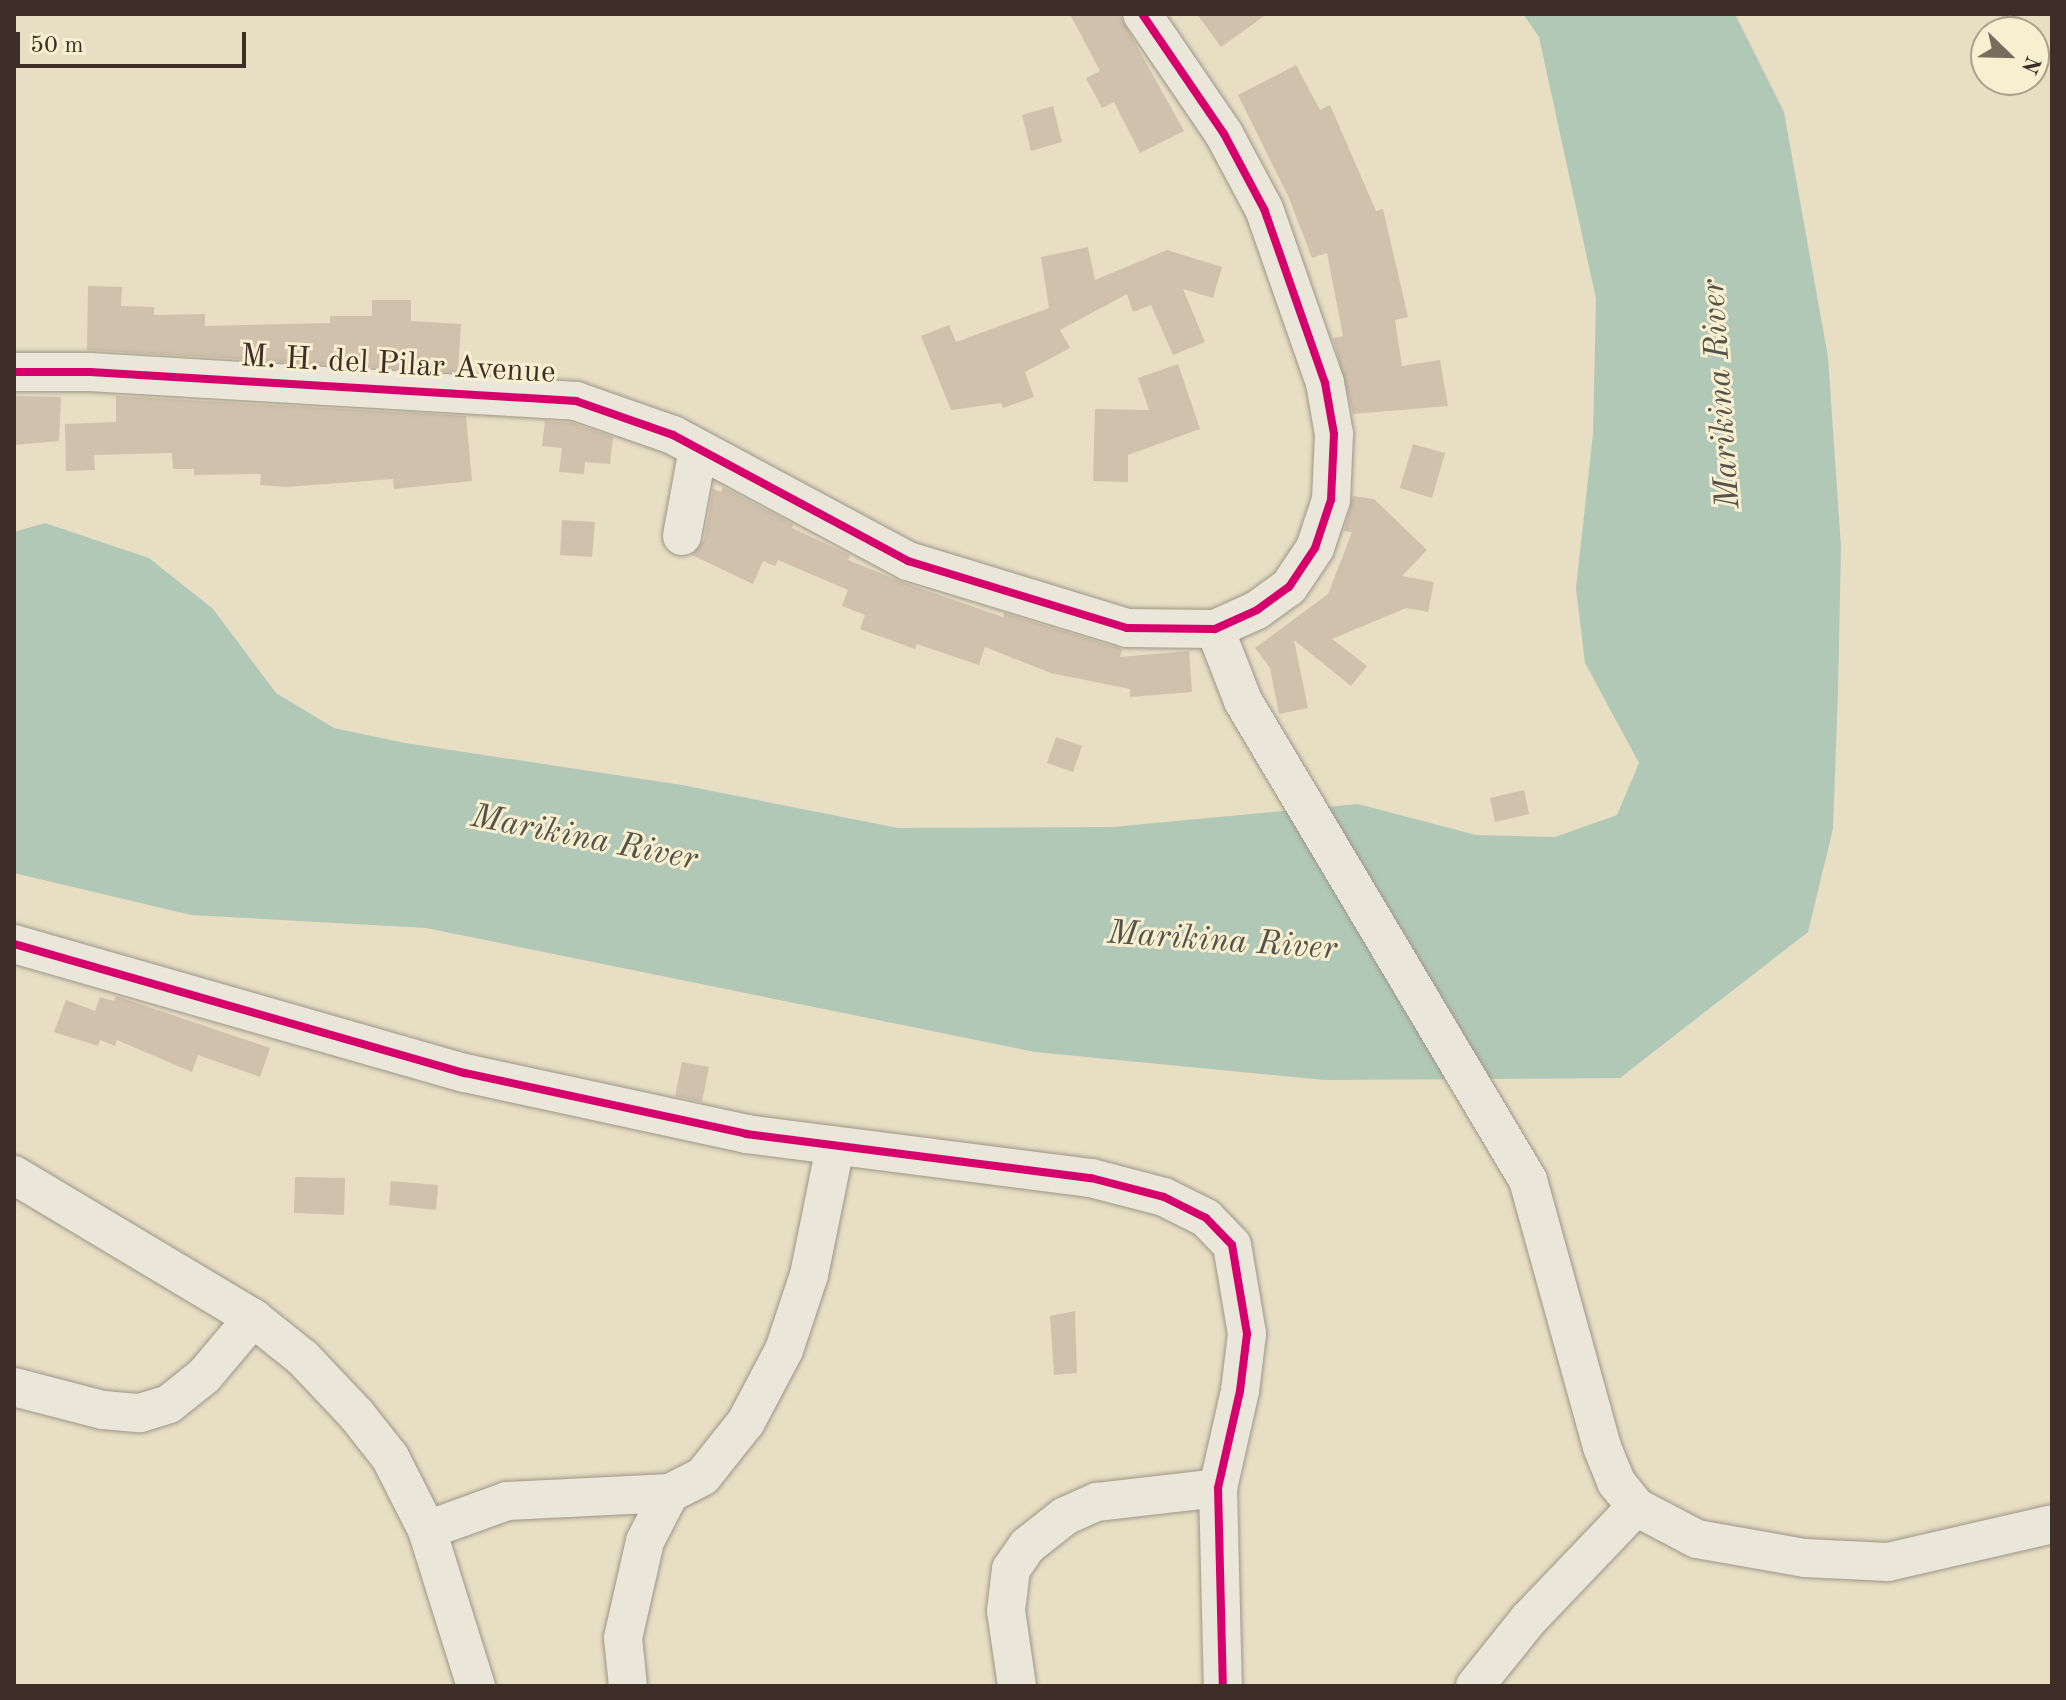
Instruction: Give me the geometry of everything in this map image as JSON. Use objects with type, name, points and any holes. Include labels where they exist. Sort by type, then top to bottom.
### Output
[{"type":"street","name":"M. H. del Pilar Avenue","points":[[14,372],[90,372],[576,401],[619,413],[698,449],[908,561],[1127,628],[1215,629],[1257,610],[1289,587],[1315,548],[1331,500],[1334,434],[1325,383],[1264,209],[1224,134],[1142,14]]},
{"type":"street","points":[[682,536],[698,449]]},
{"type":"street","points":[[1215,629],[1258,726],[1500,1127],[1528,1180],[1544,1228],[1558,1298],[1602,1447],[1616,1482],[1636,1507],[1697,1539],[1819,1559],[1888,1562],[2052,1524]]},
{"type":"street","points":[[14,944],[465,1073],[679,1121],[835,1147],[1091,1178],[1164,1197],[1206,1218],[1232,1245],[1247,1334],[1240,1391],[1218,1488],[1223,1686]]},
{"type":"street","points":[[427,1530],[507,1501],[670,1493],[703,1476],[746,1422],[784,1350],[809,1275],[835,1147]]},
{"type":"street","points":[[14,1175],[253,1318],[303,1358],[356,1414],[390,1457],[427,1530],[476,1686]]},
{"type":"street","points":[[14,1387],[103,1410],[140,1413],[169,1404],[204,1376],[253,1318]]},
{"type":"street","points":[[1017,1686],[1006,1611],[1011,1569],[1027,1546],[1065,1516],[1097,1502],[1218,1488]]},
{"type":"street","points":[[628,1686],[623,1638],[641,1555],[670,1493]]},
{"type":"street","points":[[1475,1686],[1528,1620],[1636,1507]]},
{"type":"water","name":"Marikina River","points":[[1523,14],[1735,14],[1784,112],[1828,357],[1841,547],[1838,692],[1833,829],[1808,932],[1620,1078],[1325,1080],[1035,1052],[426,928],[191,915],[14,873],[14,532],[45,523],[149,558],[213,609],[276,693],[334,728],[405,743],[682,785],[898,828],[1112,827],[1358,804],[1476,835],[1555,837],[1617,815],[1639,763],[1585,663],[1576,588],[1593,434],[1596,299],[1539,37]]},
{"type":"building","points":[[1070,14],[1119,14],[1184,131],[1140,153],[1114,102],[1102,108],[1086,78],[1100,71]]},
{"type":"building","points":[[1197,14],[1267,14],[1221,47]]},
{"type":"building","points":[[1296,65],[1320,110],[1330,105],[1376,211],[1383,209],[1408,317],[1395,320],[1402,366],[1440,360],[1448,406],[1353,414],[1333,338],[1343,336],[1327,253],[1312,258],[1289,198],[1238,95]]},
{"type":"building","points":[[1053,106],[1062,142],[1031,151],[1022,115]]},
{"type":"building","points":[[1088,247],[1095,280],[1167,250],[1222,267],[1213,298],[1183,289],[1205,342],[1173,355],[1151,305],[1133,312],[1127,294],[1060,330],[1070,348],[1025,372],[1034,397],[1003,408],[1001,403],[951,410],[921,336],[949,325],[956,342],[1049,308],[1041,257]]},
{"type":"building","points":[[88,286],[122,287],[121,306],[154,307],[154,315],[205,314],[205,326],[330,323],[330,316],[372,316],[372,300],[411,300],[411,321],[461,324],[458,372],[87,350]]},
{"type":"building","points":[[1178,364],[1200,429],[1128,455],[1128,482],[1093,481],[1095,409],[1149,410],[1138,378]]},
{"type":"building","points":[[14,396],[61,397],[59,441],[14,445]]},
{"type":"building","points":[[116,396],[466,416],[472,481],[394,489],[393,479],[286,487],[260,485],[261,474],[194,475],[194,469],[173,469],[172,453],[94,455],[95,470],[66,471],[65,424],[116,422]]},
{"type":"building","points":[[545,421],[572,423],[613,437],[610,464],[585,462],[584,474],[559,472],[562,448],[542,446]]},
{"type":"building","points":[[1413,444],[1445,453],[1432,498],[1400,488]]},
{"type":"building","points":[[723,487],[793,524],[792,528],[850,555],[848,560],[902,582],[1003,617],[1004,613],[1122,649],[1120,657],[1189,651],[1192,692],[1130,697],[1130,689],[1051,673],[985,647],[979,665],[917,644],[915,649],[860,629],[865,615],[842,606],[848,590],[778,560],[775,566],[763,561],[753,584],[692,555],[704,540],[713,489],[721,492]]},
{"type":"building","points":[[1353,496],[1374,499],[1427,550],[1402,576],[1434,582],[1428,612],[1406,608],[1332,639],[1367,666],[1351,686],[1294,640],[1308,708],[1279,714],[1270,668],[1255,648],[1328,594],[1352,532],[1344,531]]},
{"type":"building","points":[[562,520],[595,522],[592,557],[560,555]]},
{"type":"building","points":[[1056,737],[1082,746],[1073,772],[1047,763]]},
{"type":"building","points":[[1524,790],[1529,814],[1495,822],[1490,798]]},
{"type":"building","points":[[116,996],[270,1048],[260,1077],[198,1055],[192,1072],[117,1040],[115,1046],[100,1040],[98,1046],[54,1032],[66,1000],[95,1011],[100,997],[114,1001]]},
{"type":"building","points":[[682,1062],[709,1067],[702,1102],[675,1096]]},
{"type":"building","points":[[295,1177],[345,1178],[344,1215],[294,1213]]},
{"type":"building","points":[[391,1181],[438,1185],[436,1210],[389,1205]]},
{"type":"building","points":[[1075,1311],[1077,1373],[1054,1375],[1050,1316]]},
{"type":"cycle path","points":[[14,372],[90,372],[576,401],[673,435],[908,561],[1127,628],[1215,629],[1257,610],[1289,587],[1315,548],[1331,500],[1334,434],[1325,383],[1264,209],[1224,134],[1142,14]]},
{"type":"cycle path","points":[[14,944],[465,1073],[746,1134],[1091,1178],[1164,1197],[1206,1218],[1232,1245],[1247,1334],[1240,1391],[1218,1488],[1223,1686]]}]
